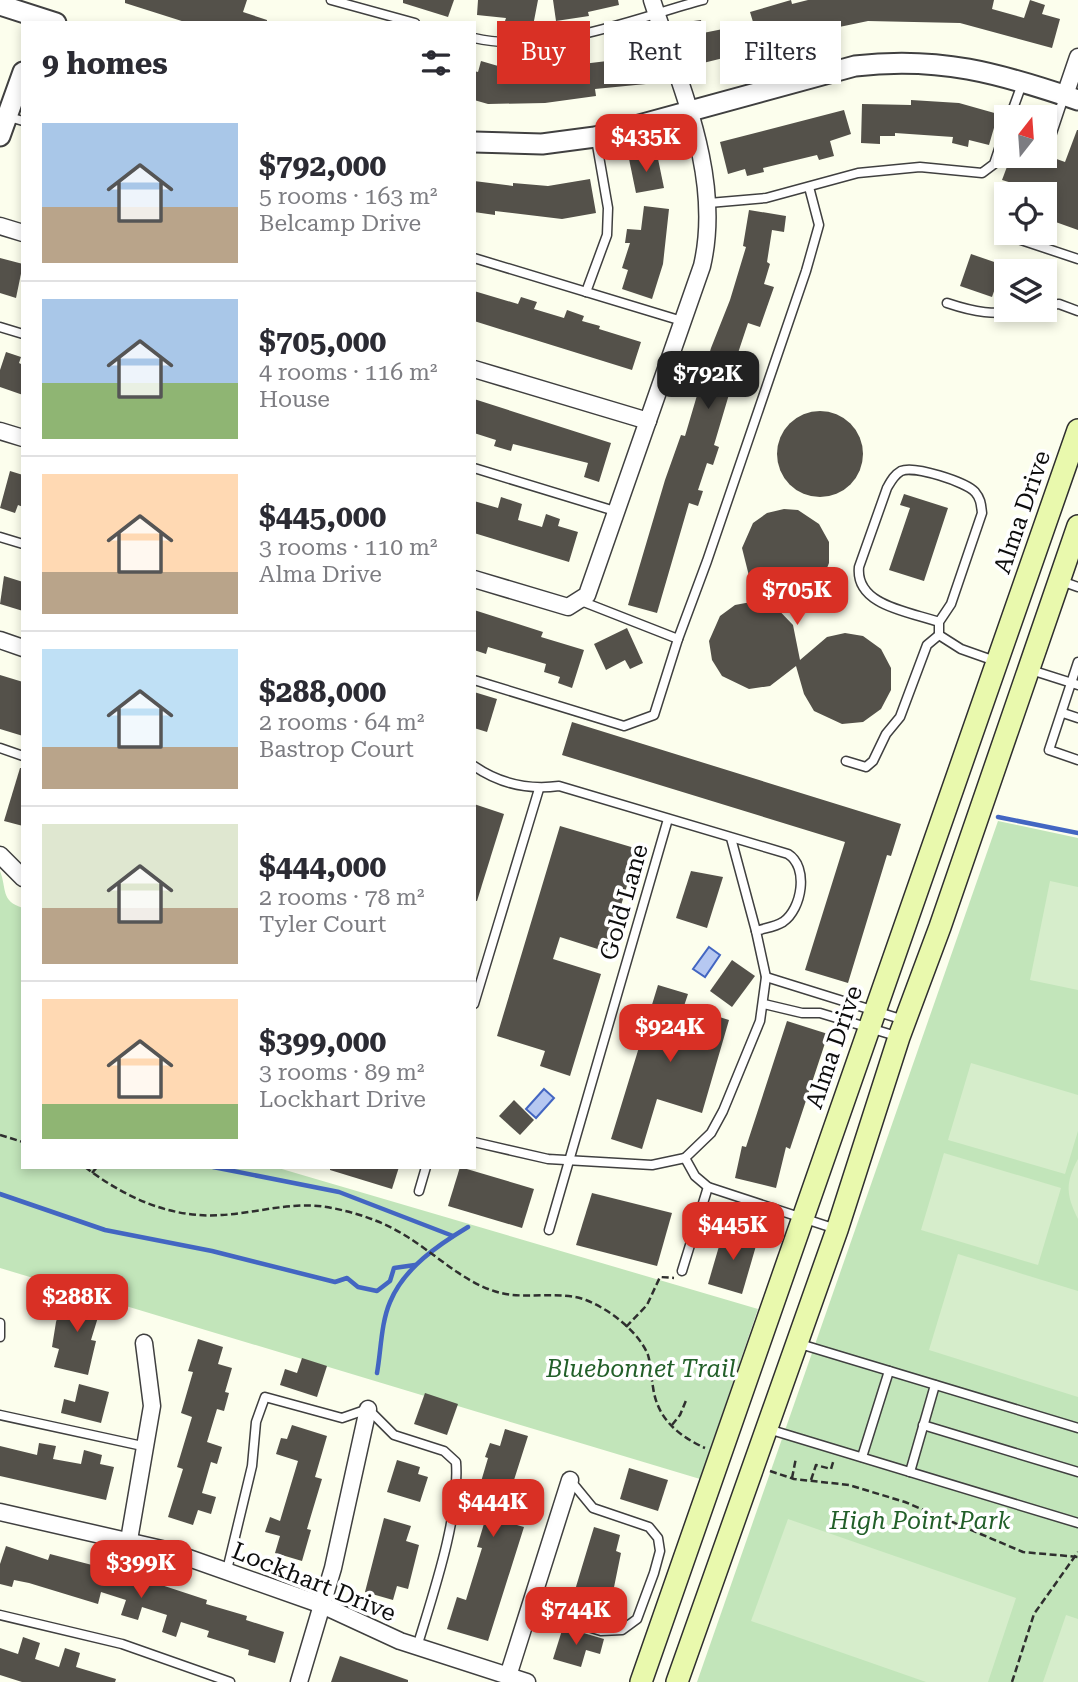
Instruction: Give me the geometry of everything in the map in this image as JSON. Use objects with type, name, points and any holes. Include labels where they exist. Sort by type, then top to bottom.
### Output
[{"type":"main road","name":"Alma Drive","points":[[641,1682],[731,1417],[1078,430]]},
{"type":"main road","points":[[677,1682],[837,1230],[902,1029],[940,927],[1028,669],[1068,584],[1078,526]]},
{"type":"main road","points":[[998,662],[1028,669]]},
{"type":"main road","points":[[731,1417],[766,1428]]},
{"type":"street","points":[[0,5],[47,16]]},
{"type":"street","points":[[476,580],[549,603],[568,607],[578,602],[596,578],[682,321],[708,237],[709,202],[688,111],[654,6]]},
{"type":"street","points":[[476,142],[542,144],[595,136],[855,66],[887,62],[957,65],[1023,81],[1071,98],[1078,57]]},
{"type":"street","points":[[0,136],[10,117],[21,79]]},
{"type":"street","points":[[0,226],[21,232]]},
{"type":"street","points":[[476,370],[648,421]]},
{"type":"street","points":[[0,431],[21,437]]},
{"type":"street","points":[[0,640],[21,647]]},
{"type":"street","points":[[0,855],[16,867],[21,875]]},
{"type":"street","points":[[128,1540],[147,1447],[152,1406],[144,1343]]},
{"type":"street","points":[[299,1682],[333,1568],[368,1409]]},
{"type":"street","points":[[508,1676],[570,1480]]},
{"type":"street","name":"Lockhart Drive","points":[[0,1512],[128,1540],[228,1570],[322,1605],[363,1626],[417,1647],[527,1682]]},
{"type":"lane","points":[[331,0],[408,21]]},
{"type":"lane","points":[[476,38],[529,40],[574,36],[654,6],[703,0]]},
{"type":"lane","points":[[1014,105],[1023,81]]},
{"type":"lane","points":[[1057,128],[1071,98]]},
{"type":"lane","points":[[586,292],[607,234],[608,208],[595,136]]},
{"type":"lane","points":[[709,202],[766,198],[858,173],[920,167],[982,173],[994,164]]},
{"type":"lane","points":[[476,681],[624,726],[654,715],[809,260],[819,225],[809,187]]},
{"type":"lane","points":[[1036,245],[1078,259]]},
{"type":"lane","points":[[476,259],[682,321]]},
{"type":"lane","points":[[947,303],[973,311],[994,313]]},
{"type":"lane","points":[[1057,304],[1078,312]]},
{"type":"lane","points":[[0,327],[21,333]]},
{"type":"lane","points":[[476,468],[618,512]]},
{"type":"lane","points":[[939,622],[874,600],[862,590],[858,578],[859,568],[887,488],[894,476],[904,469],[917,469],[968,486],[981,502],[982,513],[951,604],[939,622],[939,635]]},
{"type":"lane","points":[[0,537],[21,543]]},
{"type":"lane","points":[[578,602],[678,639]]},
{"type":"lane","points":[[939,635],[961,649],[998,662]]},
{"type":"lane","points":[[846,761],[866,767],[873,761],[886,734],[905,708],[927,645],[939,635]]},
{"type":"lane","points":[[1078,662],[1075,684],[1049,750],[1078,760]]},
{"type":"lane","points":[[1028,669],[1075,684]]},
{"type":"lane","points":[[1062,713],[1078,719]]},
{"type":"lane","points":[[0,748],[21,755]]},
{"type":"lane","points":[[476,767],[501,780],[539,789],[559,786],[788,853],[800,867],[803,878],[791,912],[785,920],[756,931]]},
{"type":"lane","points":[[476,997],[539,789]]},
{"type":"lane","name":"Gold Lane","points":[[549,1230],[668,819]]},
{"type":"lane","points":[[476,1143],[535,1158],[571,1158],[652,1165],[685,1158],[711,1133],[750,1050],[764,1004],[766,977],[732,838]]},
{"type":"lane","points":[[766,977],[902,1029]]},
{"type":"lane","points":[[764,1004],[802,1013],[872,1019],[902,1029]]},
{"type":"lane","points":[[685,1158],[695,1176],[708,1187],[837,1230]]},
{"type":"lane","points":[[419,1191],[425,1169]]},
{"type":"lane","points":[[681,1271],[708,1187]]},
{"type":"lane","points":[[0,1322],[0,1337]]},
{"type":"lane","points":[[797,1343],[1078,1428]]},
{"type":"lane","points":[[862,1457],[888,1371]]},
{"type":"lane","points":[[910,1472],[935,1385]]},
{"type":"lane","points":[[228,1570],[252,1466],[256,1422],[265,1397],[342,1418],[368,1409],[394,1434],[444,1451],[456,1462],[457,1480],[442,1557],[417,1647]]},
{"type":"lane","points":[[0,1415],[147,1447]]},
{"type":"lane","points":[[923,1425],[1078,1472]]},
{"type":"lane","points":[[766,1428],[1078,1523]]},
{"type":"lane","points":[[530,1609],[601,1631],[622,1630],[637,1619],[654,1573],[660,1551],[659,1538],[649,1527],[593,1508],[570,1480]]},
{"type":"lane","points":[[0,1615],[121,1643],[230,1682]]},
{"type":"path","points":[[0,1135],[21,1141]]},
{"type":"path","points":[[87,1169],[127,1196],[176,1214],[222,1215],[288,1205],[330,1207],[371,1219],[418,1244],[491,1290],[515,1296],[583,1299],[604,1309],[626,1327],[648,1355],[659,1409],[676,1433],[709,1449]]},
{"type":"path","points":[[92,1173],[95,1169]]},
{"type":"path","points":[[626,1327],[647,1305],[660,1277],[673,1279],[681,1271]]},
{"type":"path","points":[[671,1426],[680,1415],[687,1398]]},
{"type":"path","points":[[811,1480],[817,1465],[831,1469],[837,1450]]},
{"type":"path","points":[[792,1478],[796,1458]]},
{"type":"path","points":[[763,1468],[792,1478],[849,1485],[905,1502],[1023,1552],[1077,1555]]},
{"type":"path","points":[[1012,1682],[1034,1614],[1077,1555]]},
{"type":"green space","name":"High Point Park","points":[[998,821],[1078,838],[1078,1682],[697,1682]]},
{"type":"green space","name":"Bluebonnet Trail","points":[[0,871],[7,898],[21,907],[21,1169],[282,1169],[758,1309],[700,1479],[0,1268]]},
{"type":"green space","points":[[1050,881],[1078,887],[1078,990],[1030,980]]},
{"type":"green space","points":[[971,1063],[1078,1095],[1078,1131],[1065,1174],[948,1140]]},
{"type":"green space","points":[[944,1153],[1061,1188],[1038,1265],[921,1230]]},
{"type":"green space","points":[[1078,1159],[1078,1219],[1069,1196],[1069,1182]]},
{"type":"green space","points":[[958,1254],[1078,1291],[1078,1397],[929,1350]]},
{"type":"green space","points":[[788,1519],[1016,1598],[988,1682],[926,1682],[751,1621]]},
{"type":"green space","points":[[1066,1615],[1078,1619],[1078,1682],[1043,1682]]},
{"type":"water","points":[[709,947],[720,955],[705,977],[693,969]]},
{"type":"water","points":[[544,1089],[554,1098],[536,1118],[526,1109]]},
{"type":"building","points":[[125,0],[247,0],[243,12],[267,21],[182,21],[125,3]]},
{"type":"building","points":[[403,0],[454,0],[448,17],[403,3]]},
{"type":"building","points":[[478,0],[538,0],[534,21],[505,21],[506,18],[477,15]]},
{"type":"building","points":[[553,0],[618,0],[619,5],[588,12],[589,16],[556,21]]},
{"type":"building","points":[[791,0],[792,4],[808,0],[994,0],[992,9],[1024,18],[1030,0],[1045,5],[1042,14],[1060,19],[1052,48],[960,23],[868,21],[841,27],[841,21],[753,21],[750,12]]},
{"type":"building","points":[[720,30],[720,59],[706,62],[706,32]]},
{"type":"building","points":[[481,61],[497,66],[497,84],[590,84],[590,63],[604,61],[604,84],[646,84],[595,89],[596,96],[545,103],[488,104],[476,101],[476,72]]},
{"type":"building","points":[[911,100],[959,103],[994,113],[994,128],[989,145],[969,140],[968,147],[952,143],[953,137],[895,133],[895,136],[880,136],[880,144],[861,143],[862,104],[911,105]]},
{"type":"building","points":[[844,110],[851,134],[830,141],[834,156],[819,160],[817,155],[763,168],[764,172],[747,176],[745,169],[728,174],[720,142]]},
{"type":"building","points":[[1078,130],[1078,230],[1057,222],[1057,182],[1002,180],[1006,168],[1057,168],[1057,159],[1065,162]]},
{"type":"building","points":[[657,154],[664,188],[636,193],[629,159]]},
{"type":"building","points":[[590,179],[596,213],[562,219],[495,211],[495,215],[476,212],[476,181],[513,186],[513,183],[548,186]]},
{"type":"building","points":[[644,206],[669,209],[663,264],[652,299],[622,289],[628,270],[622,268],[630,243],[625,243],[627,229],[641,230]]},
{"type":"building","points":[[749,210],[786,216],[784,232],[772,230],[767,262],[770,264],[764,284],[774,287],[760,327],[748,323],[737,356],[749,360],[738,393],[730,391],[714,445],[719,447],[713,465],[707,463],[698,490],[703,491],[698,506],[689,503],[657,613],[628,605],[665,480],[681,435],[685,436],[711,348],[730,300],[746,247],[743,246]]},
{"type":"building","points":[[971,254],[994,262],[992,297],[960,286]]},
{"type":"building","points":[[0,258],[21,263],[16,298],[0,293]]},
{"type":"building","points":[[476,292],[518,304],[521,297],[537,302],[534,309],[564,318],[567,310],[584,316],[582,321],[600,326],[599,329],[641,342],[632,370],[476,322]]},
{"type":"building","points":[[6,352],[21,357],[21,394],[0,387],[0,370]]},
{"type":"building","points":[[476,400],[611,443],[599,482],[584,477],[588,463],[513,444],[511,451],[494,446],[496,440],[476,434]]},
{"type":"building","points":[[820,411],[836,415],[850,424],[859,438],[863,454],[859,470],[850,484],[836,493],[820,497],[804,493],[790,484],[781,470],[777,454],[781,438],[790,424],[804,415]]},
{"type":"building","points":[[10,471],[21,474],[21,506],[18,505],[15,513],[0,508]]},
{"type":"building","points":[[904,494],[948,508],[924,581],[889,570],[910,508],[900,505]]},
{"type":"building","points":[[501,497],[522,504],[518,520],[542,527],[546,514],[560,519],[558,526],[578,532],[569,562],[476,534],[476,502],[498,508]]},
{"type":"building","points":[[784,509],[798,510],[819,524],[829,542],[829,563],[825,573],[811,589],[770,601],[793,625],[800,660],[827,637],[845,633],[863,636],[881,649],[891,668],[891,690],[881,709],[863,722],[842,724],[814,711],[804,694],[796,666],[770,686],[749,689],[722,676],[712,660],[709,641],[720,616],[735,605],[767,599],[749,576],[742,548],[753,523],[767,513]]},
{"type":"building","points":[[4,576],[21,581],[21,610],[0,604]]},
{"type":"building","points":[[476,611],[543,632],[541,637],[584,650],[572,688],[558,683],[560,677],[544,672],[546,664],[488,647],[486,654],[476,651]]},
{"type":"building","points":[[627,628],[643,663],[630,669],[625,660],[606,670],[594,644]]},
{"type":"building","points":[[0,675],[21,681],[21,735],[0,729]]},
{"type":"building","points":[[476,693],[497,699],[487,732],[476,729]]},
{"type":"building","points":[[572,722],[901,824],[891,856],[887,855],[848,983],[805,970],[845,842],[562,755]]},
{"type":"building","points":[[20,768],[21,768],[21,825],[4,821]]},
{"type":"building","points":[[476,805],[504,814],[476,901]]},
{"type":"building","points":[[560,826],[638,849],[607,952],[560,937],[553,959],[601,974],[570,1076],[540,1066],[545,1051],[497,1036]]},
{"type":"building","points":[[691,871],[723,877],[707,928],[676,918]]},
{"type":"building","points":[[732,960],[755,976],[732,1007],[710,991]]},
{"type":"building","points":[[658,985],[688,994],[684,1006],[729,1020],[702,1113],[657,1099],[642,1149],[611,1139]]},
{"type":"building","points":[[787,1021],[828,1034],[790,1149],[786,1147],[776,1188],[735,1178],[742,1146],[746,1147]]},
{"type":"building","points":[[514,1100],[534,1120],[520,1135],[499,1116]]},
{"type":"building","points":[[330,1169],[398,1169],[392,1189]]},
{"type":"building","points":[[459,1169],[534,1189],[522,1228],[448,1206]]},
{"type":"building","points":[[592,1193],[672,1213],[657,1266],[576,1245]]},
{"type":"building","points":[[724,1229],[758,1239],[742,1294],[708,1284]]},
{"type":"building","points":[[76,1293],[103,1301],[91,1340],[96,1341],[88,1375],[54,1367],[59,1349],[52,1347],[56,1322],[61,1306],[71,1309]]},
{"type":"building","points":[[198,1339],[223,1347],[218,1364],[232,1368],[225,1392],[229,1393],[224,1411],[217,1409],[207,1442],[222,1447],[217,1464],[211,1462],[202,1493],[216,1497],[211,1514],[198,1510],[193,1525],[168,1517],[183,1469],[177,1467],[192,1417],[181,1413],[193,1372],[188,1371]]},
{"type":"building","points":[[302,1358],[327,1366],[317,1397],[280,1385],[285,1369],[297,1373]]},
{"type":"building","points":[[79,1384],[109,1392],[101,1423],[61,1413],[64,1399],[75,1402]]},
{"type":"building","points":[[425,1393],[458,1404],[447,1435],[414,1424]]},
{"type":"building","points":[[292,1425],[327,1436],[315,1477],[322,1479],[307,1529],[311,1530],[302,1561],[275,1553],[280,1536],[265,1532],[270,1517],[280,1521],[298,1461],[276,1454],[281,1438],[287,1439]]},
{"type":"building","points":[[505,1429],[528,1436],[514,1480],[522,1482],[510,1523],[524,1527],[488,1641],[447,1629],[457,1597],[466,1600],[482,1548],[477,1547],[489,1507],[475,1502],[488,1458],[485,1457],[490,1443],[500,1446]]},
{"type":"building","points":[[39,1443],[56,1446],[53,1459],[81,1464],[84,1450],[102,1455],[100,1464],[114,1467],[106,1500],[0,1476],[0,1446],[37,1455]]},
{"type":"building","points":[[397,1460],[420,1467],[418,1474],[428,1477],[420,1502],[387,1492]]},
{"type":"building","points":[[629,1468],[668,1480],[658,1511],[620,1499]]},
{"type":"building","points":[[384,1518],[411,1526],[406,1541],[419,1545],[408,1589],[397,1586],[393,1600],[365,1592]]},
{"type":"building","points":[[594,1527],[620,1535],[616,1551],[621,1553],[612,1597],[600,1593],[596,1607],[572,1600]]},
{"type":"building","points":[[6,1546],[48,1560],[50,1554],[134,1576],[207,1600],[206,1604],[247,1616],[246,1620],[284,1632],[275,1663],[248,1655],[249,1650],[207,1637],[209,1631],[181,1622],[176,1637],[162,1632],[167,1615],[142,1607],[138,1620],[121,1615],[126,1600],[101,1592],[98,1604],[29,1583],[14,1580],[12,1587],[0,1584],[0,1564]]},
{"type":"building","points":[[563,1627],[604,1639],[600,1654],[586,1650],[581,1667],[553,1659]]},
{"type":"building","points":[[23,1637],[40,1643],[35,1659],[59,1667],[65,1648],[80,1653],[76,1667],[116,1679],[115,1682],[22,1682],[0,1675],[0,1648],[18,1654]]},
{"type":"building","points":[[340,1656],[408,1680],[408,1682],[331,1682]]},
{"type":"waterway","points":[[998,817],[1078,833]]},
{"type":"waterway","points":[[223,1169],[339,1192],[453,1236]]},
{"type":"waterway","points":[[0,1194],[105,1230],[212,1251],[335,1282],[347,1278],[358,1287],[377,1291],[390,1281],[394,1268],[415,1265]]},
{"type":"waterway","points":[[377,1373],[385,1319],[396,1290],[423,1258],[468,1227]]}]
